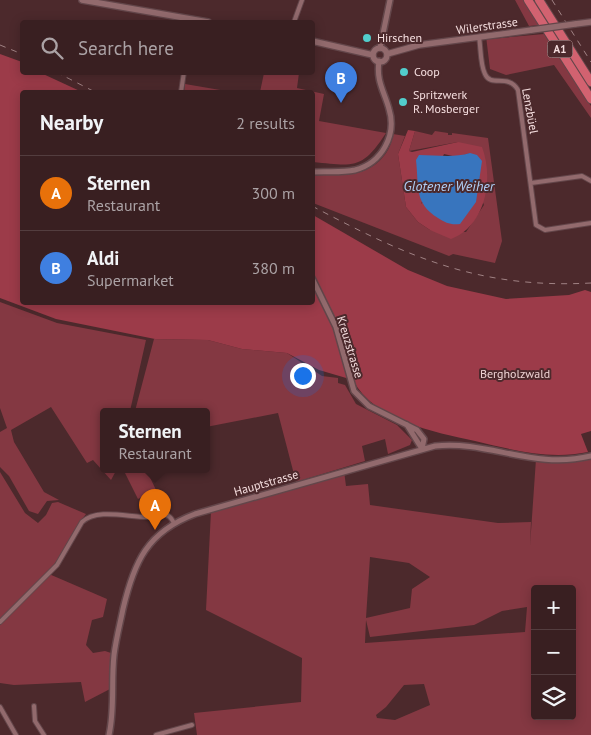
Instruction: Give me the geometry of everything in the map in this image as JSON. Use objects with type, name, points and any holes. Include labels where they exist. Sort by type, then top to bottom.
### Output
[{"type":"highway","name":"A1","points":[[528,0],[591,99]]},
{"type":"highway","name":"A1","points":[[539,0],[591,82]]},
{"type":"main road","points":[[82,0],[188,20]]},
{"type":"main road","name":"Wilerstrasse","points":[[386,54],[418,45],[591,22]]},
{"type":"main road","points":[[315,42],[373,55],[379,61],[385,59],[386,54],[380,48],[375,50],[373,55]]},
{"type":"street","points":[[295,20],[302,0]]},
{"type":"street","points":[[380,48],[390,0]]},
{"type":"street","name":"Lenzbüel","points":[[479,37],[484,73],[488,79],[494,81],[507,80],[514,84],[518,90],[535,221],[539,228],[545,230],[591,223]]},
{"type":"street","points":[[315,172],[346,171],[360,168],[376,158],[386,145],[391,131],[391,116],[378,81],[379,61]]},
{"type":"street","points":[[181,90],[184,75]]},
{"type":"street","points":[[531,183],[582,176],[591,181]]},
{"type":"street","name":"Kreuzstrasse","points":[[315,284],[336,327],[354,391],[369,406],[407,425],[422,448]]},
{"type":"street","name":"Hauptstrasse","points":[[109,735],[113,708],[114,655],[130,579],[135,566],[148,546],[174,523],[195,514],[422,448],[454,446],[548,460],[591,456]]},
{"type":"street","points":[[0,622],[57,565],[86,517],[113,515],[149,517],[165,515],[170,517],[174,523]]},
{"type":"street","points":[[34,706],[34,721],[44,735]]},
{"type":"street","points":[[0,707],[16,735]]},
{"type":"street","points":[[156,735],[192,725]]},
{"type":"shaded area","points":[[515,0],[523,0],[539,25],[529,26]]},
{"type":"shaded area","points":[[544,34],[591,106],[591,118],[554,65],[506,75],[490,69],[486,36],[490,39]]},
{"type":"shaded area","points":[[264,75],[299,75],[297,88],[306,90],[260,90]]},
{"type":"shaded area","points":[[185,84],[220,90],[184,90]]},
{"type":"shaded area","points":[[315,92],[324,94],[319,121],[386,133],[378,145],[363,159],[356,163],[315,162]]},
{"type":"shaded area","points":[[415,131],[432,135],[435,131],[448,133],[448,135],[452,135],[452,133],[488,138],[502,241],[495,263],[453,254],[449,256],[315,204],[315,174],[359,173],[379,161],[389,149],[393,134],[405,136],[398,154],[406,207],[418,222],[430,230],[466,232],[484,205],[458,142],[409,151]]},
{"type":"shaded area","points":[[0,302],[57,323],[146,340],[131,408],[100,408],[100,468],[93,460],[87,463],[51,407],[11,430],[14,442],[44,492],[59,500],[47,501],[38,514],[29,511],[9,476],[0,467],[0,432],[7,428],[0,408]]},
{"type":"shaded area","points":[[154,339],[208,340],[242,349],[287,353],[322,376],[338,378],[338,383],[345,385],[356,404],[397,425],[412,440],[410,445],[388,454],[385,439],[362,446],[365,461],[296,482],[278,413],[210,426],[210,408],[136,408]]},
{"type":"shaded area","points":[[591,456],[591,735],[197,735],[194,713],[301,702],[302,658],[206,610],[211,511],[344,471],[346,486],[368,484],[370,505],[498,523],[531,522],[530,546],[536,459]],"holes":[[[370,557],[409,563],[430,577],[412,589],[410,608],[366,618]],[[527,607],[525,632],[365,643],[366,620],[370,637],[474,625],[502,611]],[[424,684],[430,705],[395,720],[377,718],[376,715],[386,707],[404,685]]]},
{"type":"shaded area","points":[[0,472],[25,513],[38,523],[46,515],[52,503],[58,502],[86,514],[53,566],[0,619]]},
{"type":"shaded area","points":[[105,473],[115,473],[111,480]]},
{"type":"shaded area","points":[[125,473],[148,473],[156,490],[138,499]]},
{"type":"shaded area","points":[[49,574],[107,599],[103,617],[92,620],[86,645],[93,653],[105,651],[111,653],[110,689],[85,702],[81,682],[14,685],[0,683],[0,625]]},
{"type":"green space","name":"Bergholzwald","points":[[0,54],[20,61],[20,75],[45,75],[78,90],[20,90],[20,305],[315,305],[315,216],[408,270],[447,286],[506,299],[569,295],[585,290],[591,292],[591,431],[581,434],[588,452],[559,455],[531,453],[424,429],[390,415],[375,406],[353,380],[319,370],[287,353],[242,349],[208,340],[155,339],[56,319],[0,298]]},
{"type":"green space","points":[[408,130],[415,131],[409,151],[412,152],[458,142],[482,147],[486,159],[487,173],[484,200],[472,224],[463,233],[451,239],[430,230],[418,222],[406,207],[398,154]],"holes":[[[470,153],[421,204],[444,154],[457,157]]]},
{"type":"water","name":"Glotener Weiher","points":[[470,153],[477,155],[482,161],[476,202],[460,224],[448,223],[430,212],[421,200],[416,160],[419,155],[451,156]]},
{"type":"railway","points":[[552,0],[591,62]]},
{"type":"railway","points":[[0,45],[20,53]]},
{"type":"railway","points":[[62,75],[91,90]]},
{"type":"railway","points":[[315,208],[380,240],[446,266],[479,275],[514,281],[551,284],[591,283]]},
{"type":"place","name":"Hirschen","points":[[367,38]]},
{"type":"place","name":"Coop","points":[[404,72]]},
{"type":"place","name":"Spritzwerk R. Mosberger","points":[[403,102]]},
{"type":"place","name":"Aldi","points":[[341,103]]},
{"type":"place","name":"Sternen","points":[[155,530]]}]
